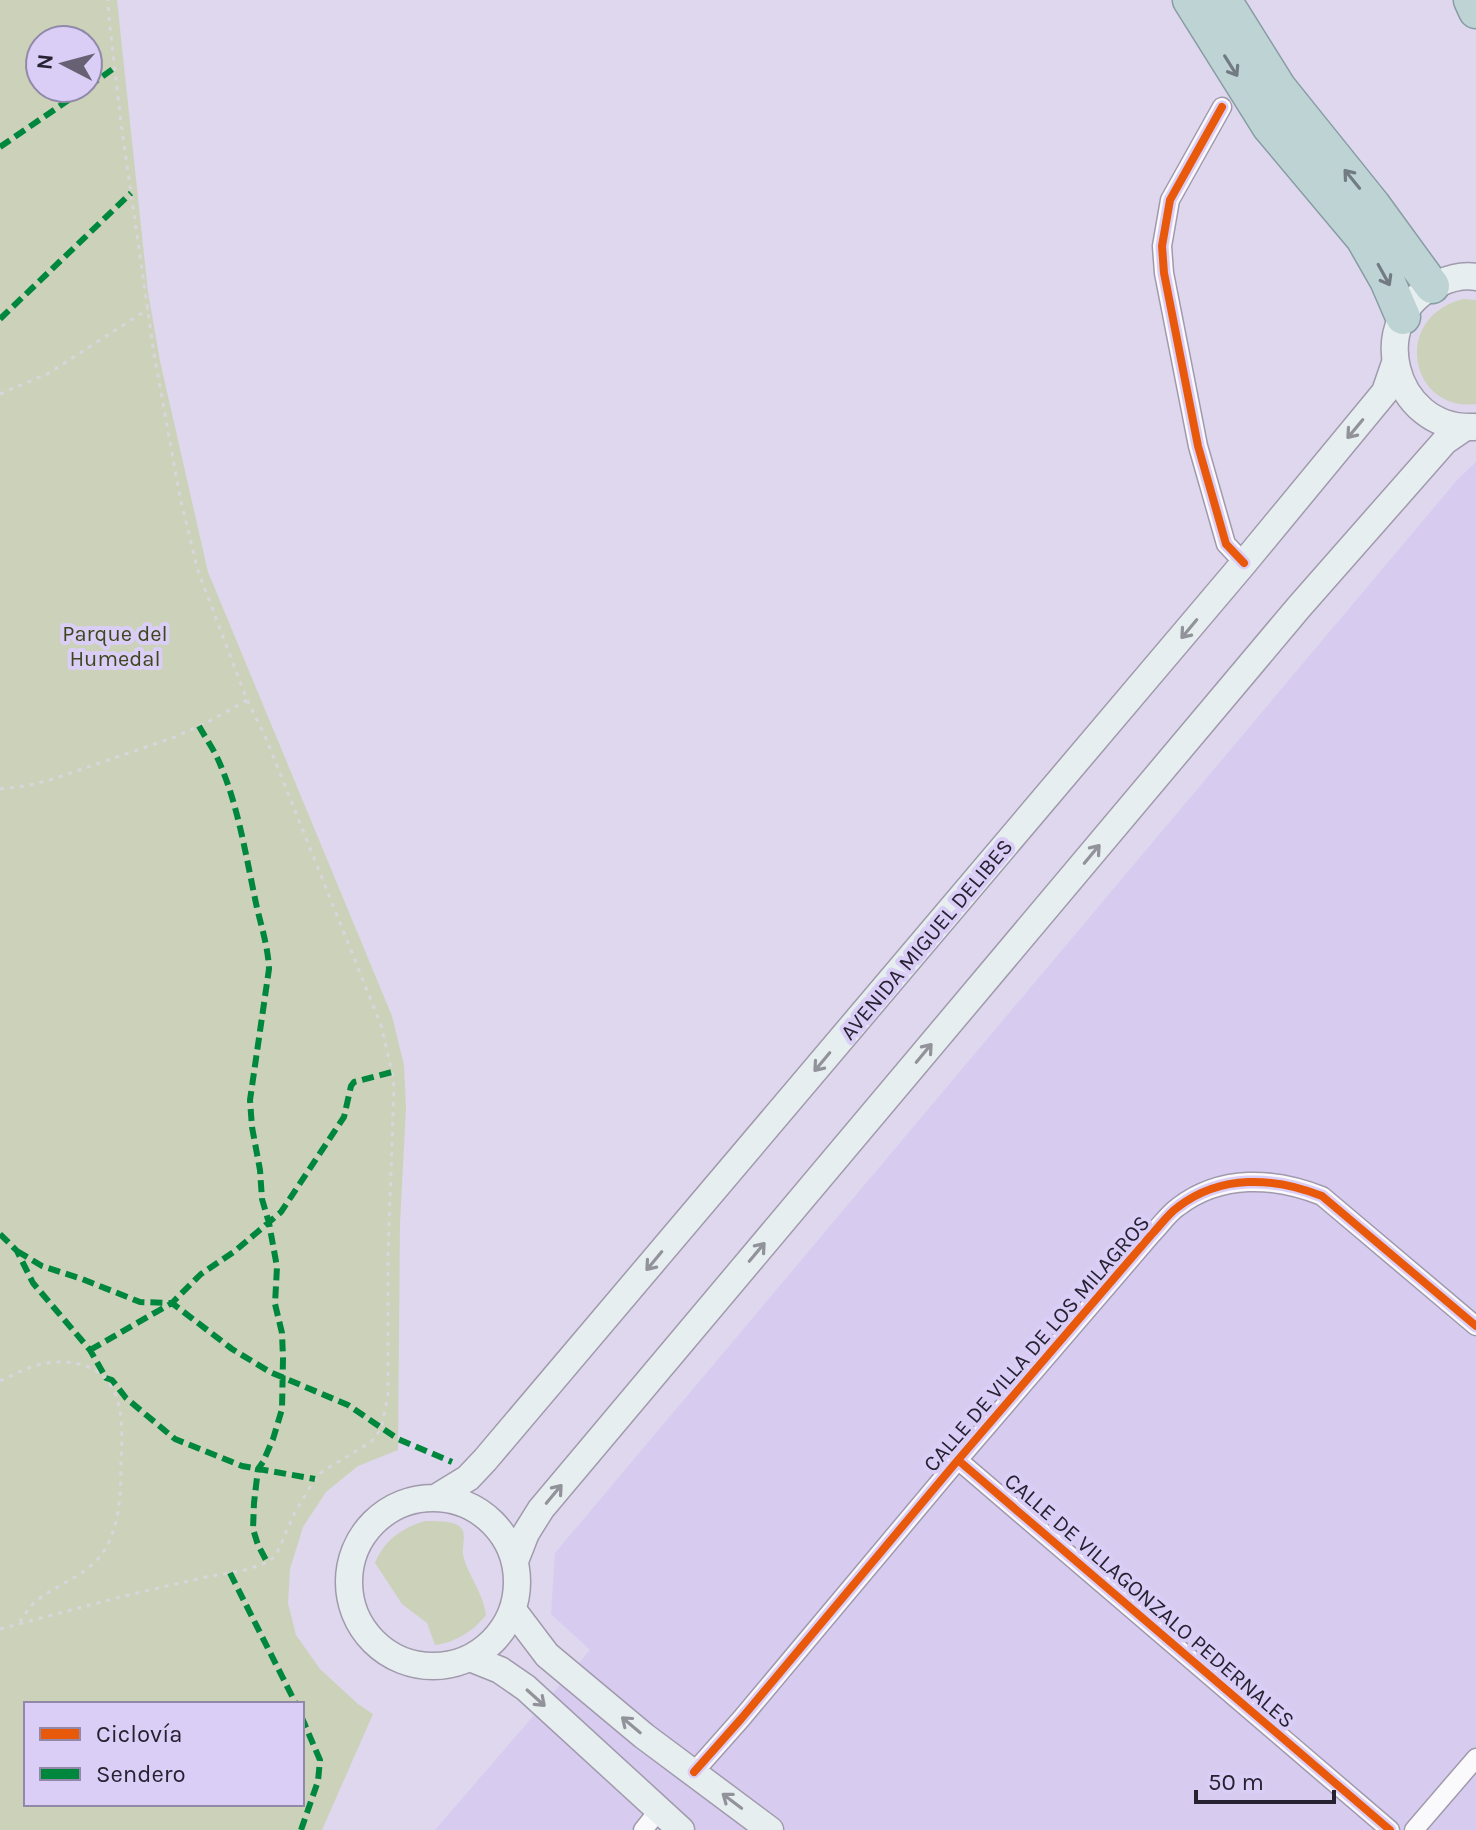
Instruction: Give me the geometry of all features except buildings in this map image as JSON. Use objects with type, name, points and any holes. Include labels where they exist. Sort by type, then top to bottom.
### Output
[{"type":"highway","points":[[1190,0],[1269,126],[1363,238],[1387,280],[1403,317]]},
{"type":"highway","points":[[1224,0],[1279,88],[1373,205],[1432,286]]},
{"type":"highway","points":[[1471,0],[1476,11]]},
{"type":"main road","points":[[1403,317],[1417,298],[1432,286],[1450,278],[1476,277]]},
{"type":"main road","name":"AVENIDA MIGUEL DELIBES","points":[[437,1497],[468,1478],[485,1460],[1385,392],[1395,363],[1395,339],[1403,317]]},
{"type":"main road","points":[[1395,363],[1400,383],[1411,400],[1426,414],[1444,423],[1470,427]]},
{"type":"main road","points":[[515,1561],[526,1533],[541,1509],[1299,607],[1445,441],[1470,427]]},
{"type":"main road","points":[[437,1497],[458,1501],[477,1510],[494,1523],[507,1541],[515,1561],[517,1577],[513,1610],[496,1638],[470,1658],[443,1666],[415,1665],[389,1655],[368,1637],[354,1613],[348,1585],[352,1557],[364,1532],[384,1512],[409,1500],[437,1497]]},
{"type":"main road","points":[[513,1610],[547,1655],[644,1736],[770,1830]]},
{"type":"main road","points":[[470,1658],[500,1670],[526,1688],[651,1820],[681,1830]]},
{"type":"street","points":[[1222,107],[1170,200],[1162,246],[1164,273],[1198,446],[1226,544],[1244,563]]},
{"type":"street","name":"CALLE DE VILLA DE LOS MILAGROS","points":[[694,1772],[1152,1234],[1177,1208],[1206,1191],[1238,1181],[1269,1182],[1299,1187],[1322,1196],[1476,1326]]},
{"type":"street","name":"CALLE DE VILLAGONZALO PEDERNALES","points":[[958,1460],[1390,1830]]},
{"type":"street","points":[[1414,1830],[1476,1758]]},
{"type":"path","points":[[0,1629],[166,1585],[245,1570],[271,1560],[315,1479],[371,1442],[381,1429],[388,1395],[392,1072],[381,1025],[265,736],[247,700],[198,571],[188,535],[154,354],[121,123],[108,0]]},
{"type":"path","points":[[0,394],[49,373],[148,309]]},
{"type":"path","points":[[0,789],[50,780],[175,737],[247,700]]},
{"type":"path","points":[[0,1381],[46,1363],[82,1363],[106,1378],[114,1391],[120,1416],[121,1486],[113,1534],[97,1560],[35,1602],[19,1623]]},
{"type":"shaded area","points":[[1476,462],[1476,1830],[435,1830],[590,1650],[551,1614],[555,1553],[1458,479]]},
{"type":"green space","name":"Parque del Humedal","points":[[0,0],[117,0],[148,292],[160,361],[208,572],[392,1016],[404,1065],[406,1107],[400,1224],[398,1450],[358,1466],[326,1492],[303,1527],[290,1569],[288,1603],[296,1635],[320,1669],[373,1714],[322,1830],[0,1830]]},
{"type":"green space","points":[[1463,299],[1476,300],[1476,404],[1454,403],[1436,394],[1424,380],[1418,362],[1418,343],[1425,325],[1440,309]]},
{"type":"green space","points":[[425,1521],[450,1523],[462,1529],[465,1562],[482,1598],[486,1615],[463,1635],[435,1645],[427,1623],[402,1604],[375,1563],[383,1548],[395,1536]]},
{"type":"marked path","points":[[104,75],[114,68]]},
{"type":"marked path","points":[[0,147],[63,104]]},
{"type":"marked path","points":[[0,319],[131,193]]},
{"type":"marked path","points":[[199,726],[227,781],[242,835],[269,969],[250,1100],[262,1199],[277,1267],[275,1304],[282,1333],[283,1358],[282,1409],[273,1439],[258,1469],[254,1503],[253,1529],[267,1562]]},
{"type":"marked path","points":[[90,1350],[172,1303],[201,1274],[235,1251],[281,1212],[344,1117],[354,1082],[392,1072]]},
{"type":"marked path","points":[[0,1234],[17,1251],[33,1283],[90,1350],[106,1378],[112,1380],[126,1398],[175,1439],[242,1466],[315,1479]]},
{"type":"marked path","points":[[17,1251],[42,1266],[140,1302],[172,1303],[232,1349],[270,1372],[348,1405],[398,1439],[452,1462]]},
{"type":"marked path","points":[[230,1573],[295,1702]]},
{"type":"marked path","points":[[301,1830],[318,1781],[320,1760],[304,1723]]},
{"type":"cycle path","points":[[1222,107],[1170,200],[1162,246],[1164,273],[1198,446],[1226,544],[1244,563]]},
{"type":"cycle path","points":[[694,1772],[1152,1234],[1174,1210],[1195,1196],[1230,1184],[1248,1182],[1285,1185],[1322,1196],[1476,1326]]},
{"type":"cycle path","points":[[958,1460],[1390,1830]]}]
